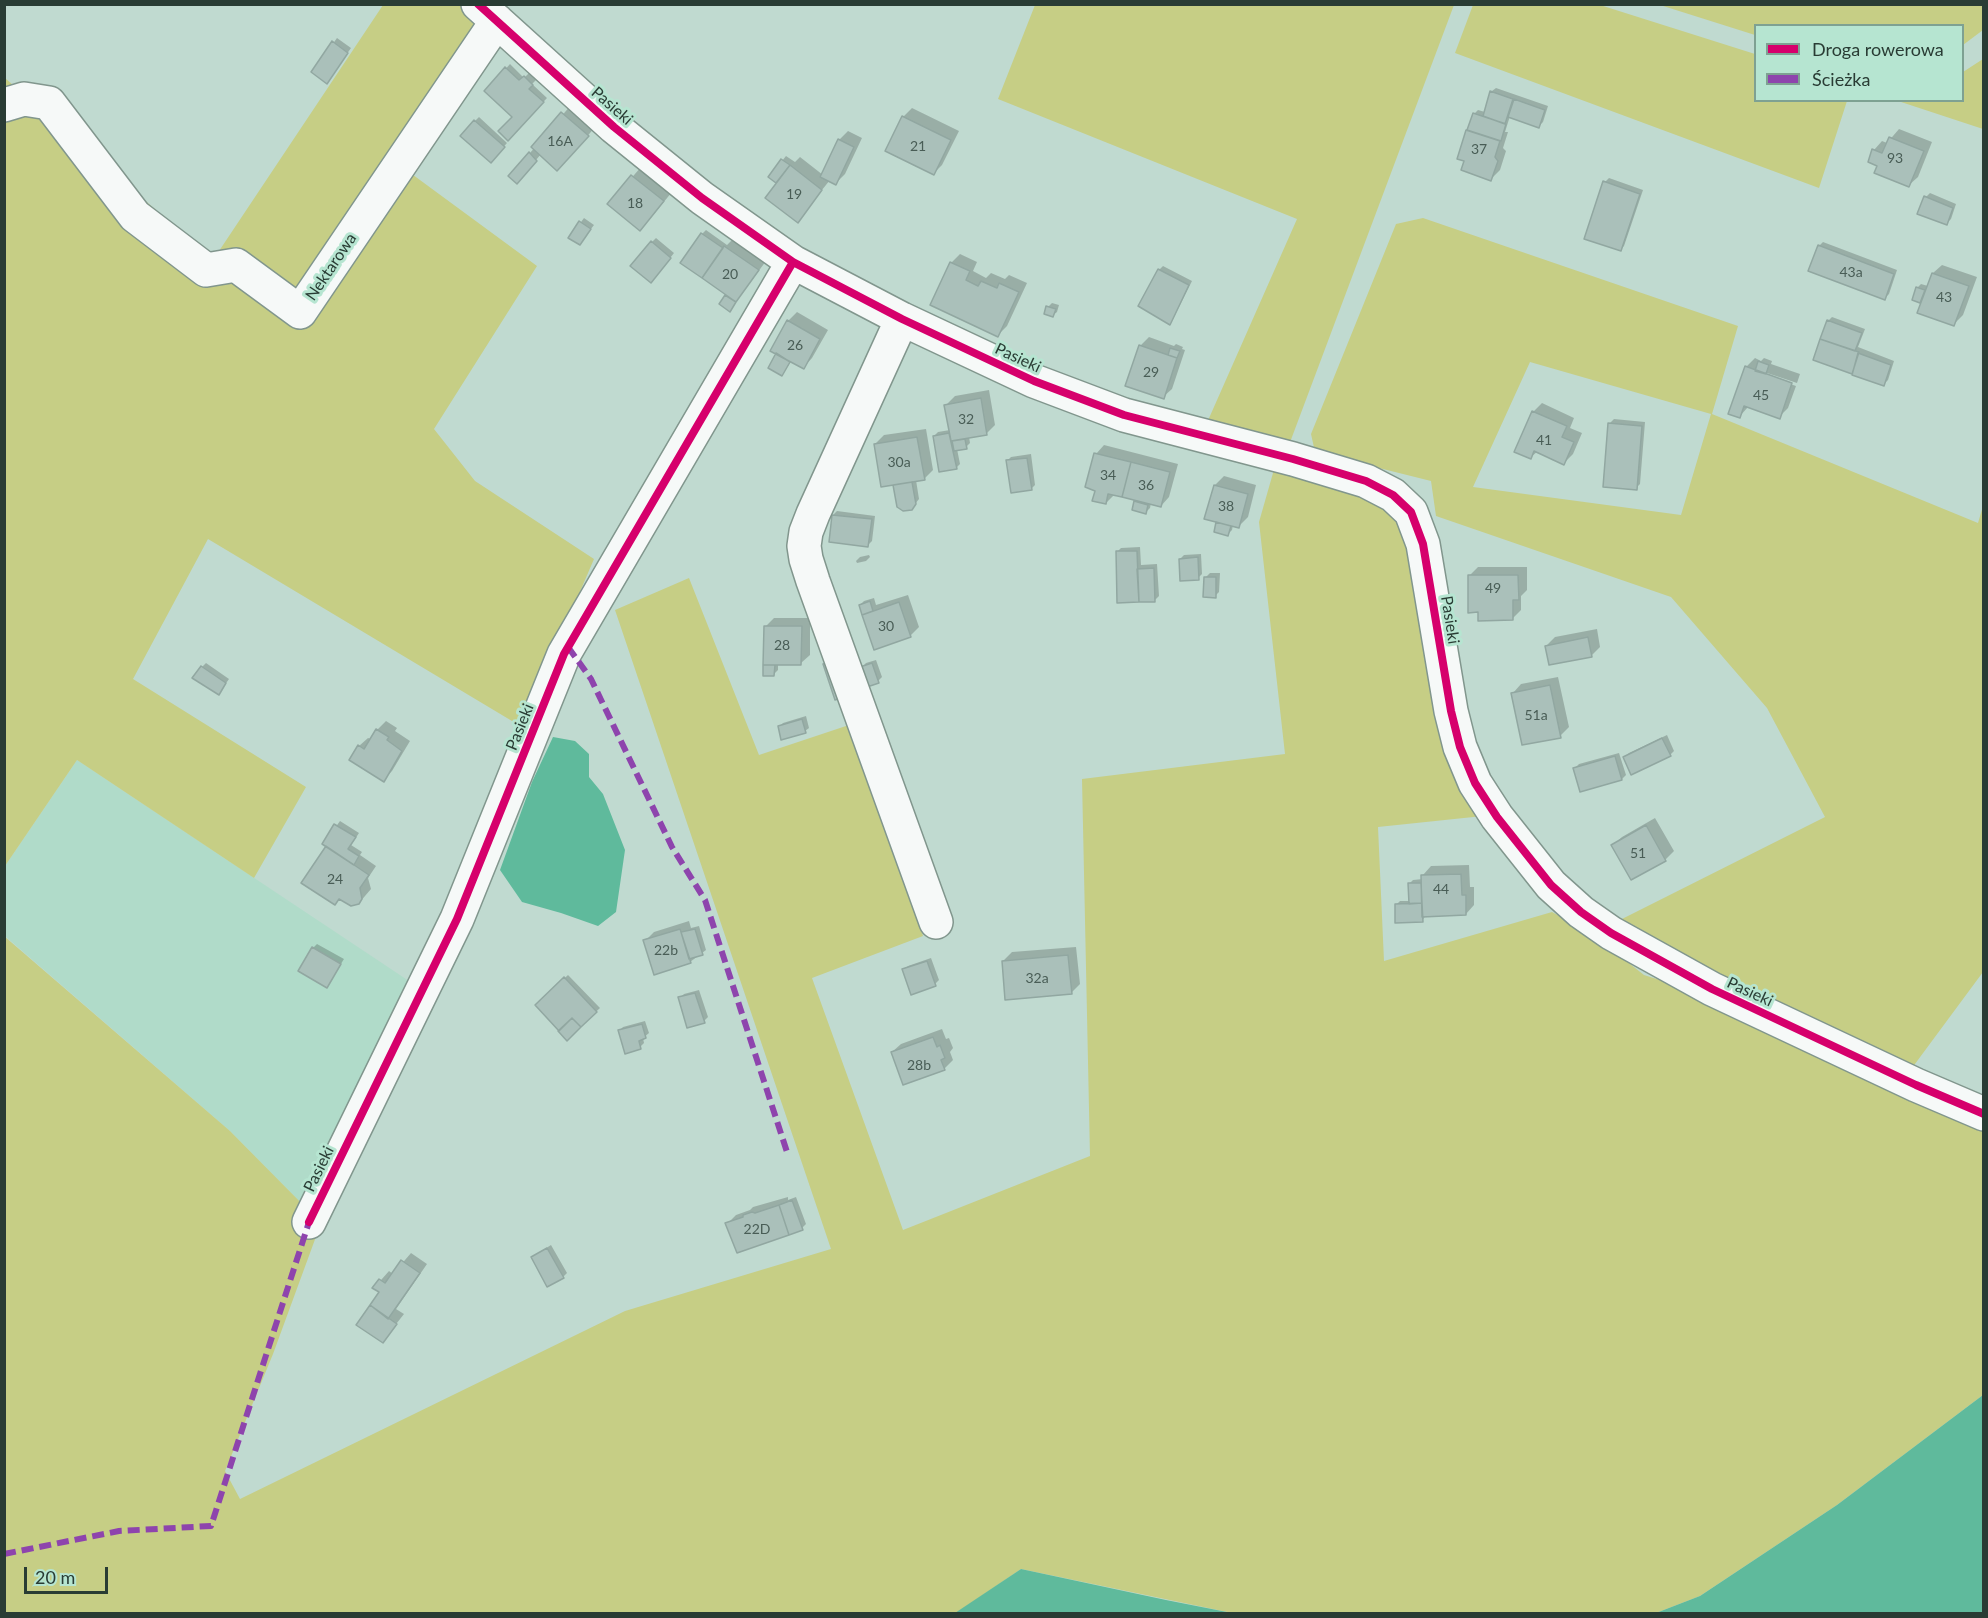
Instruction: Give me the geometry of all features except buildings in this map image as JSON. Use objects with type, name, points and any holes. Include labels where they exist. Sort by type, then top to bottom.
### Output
[{"type":"street","name":"Nektarowa","points":[[4,105],[24,99],[49,103],[135,216],[206,270],[236,266],[300,312],[487,13]]},
{"type":"street","name":"Pasieki","points":[[487,13],[614,127],[702,198],[793,262],[902,319],[1034,381],[1124,415],[1293,459],[1366,481],[1394,495],[1411,512],[1424,544],[1451,711],[1460,747],[1475,783],[1497,817],[1551,885],[1581,912],[1611,933],[1712,989],[1983,1114]]},
{"type":"street","name":"Pasieki","points":[[309,1222],[457,919],[564,654],[793,262]]},
{"type":"street","points":[[902,319],[813,514],[806,532],[804,546],[813,581],[936,922]]},
{"type":"shaded area","points":[[383,5],[462,5],[480,20],[390,158],[537,266],[434,429],[475,481],[594,559],[522,727],[208,539],[133,679],[306,787],[254,878],[77,760],[5,866],[5,78],[213,260]]},
{"type":"shaded area","points":[[1035,5],[1454,5],[1289,445],[1206,425],[1297,219],[998,99]]},
{"type":"shaded area","points":[[1473,5],[1600,5],[1754,54],[1754,102],[1847,102],[1819,188],[1455,53]]},
{"type":"shaded area","points":[[1660,5],[1983,5],[1983,30],[1964,44],[1964,24],[1754,24],[1754,35]]},
{"type":"shaded area","points":[[1983,59],[1983,129],[1901,102],[1964,102],[1964,71]]},
{"type":"shaded area","points":[[1423,218],[1738,326],[1712,414],[1978,523],[1983,506],[1983,972],[1912,1068],[1612,924],[1825,817],[1767,708],[1671,597],[1436,516],[1431,481],[1315,452],[1311,434],[1396,224]],"holes":[[[1530,362],[1711,414],[1681,515],[1473,487]]]},
{"type":"shaded area","points":[[1275,466],[1392,505],[1412,541],[1483,816],[1378,827],[1384,961],[1552,912],[1592,934],[1644,975],[1682,987],[1983,1124],[1983,1395],[1837,1505],[1700,1596],[1656,1613],[1232,1613],[1021,1569],[955,1614],[5,1613],[4,936],[230,1131],[321,1223],[273,1354],[225,1471],[240,1499],[625,1311],[831,1249],[615,610],[689,578],[759,755],[855,723],[923,936],[812,978],[903,1230],[1090,1156],[1082,779],[1285,754],[1259,522]]},
{"type":"shaded area","points":[[553,737],[575,741],[589,754],[589,777],[603,794],[625,850],[616,912],[598,926],[522,902],[500,870],[532,782]]},
{"type":"shaded area","points":[[77,760],[427,993],[321,1223],[230,1131],[5,936],[5,866]]},
{"type":"shaded area","points":[[1983,1395],[1983,1613],[1656,1613],[1700,1596],[1837,1505]]},
{"type":"shaded area","points":[[1021,1569],[1166,1600],[1232,1613],[955,1613]]},
{"type":"marked path","points":[[568,647],[591,679],[672,847],[705,900],[788,1155]]},
{"type":"marked path","points":[[4,1554],[119,1531],[211,1526],[309,1222]]},
{"type":"cycle path","points":[[478,4],[614,127],[702,198],[793,262],[902,319],[1034,381],[1124,415],[1293,459],[1366,481],[1393,495],[1411,512],[1423,544],[1451,711],[1460,747],[1475,783],[1497,817],[1551,885],[1581,912],[1611,933],[1712,989],[1916,1085],[1984,1114]]},
{"type":"cycle path","points":[[309,1222],[457,919],[564,654],[793,262]]}]
